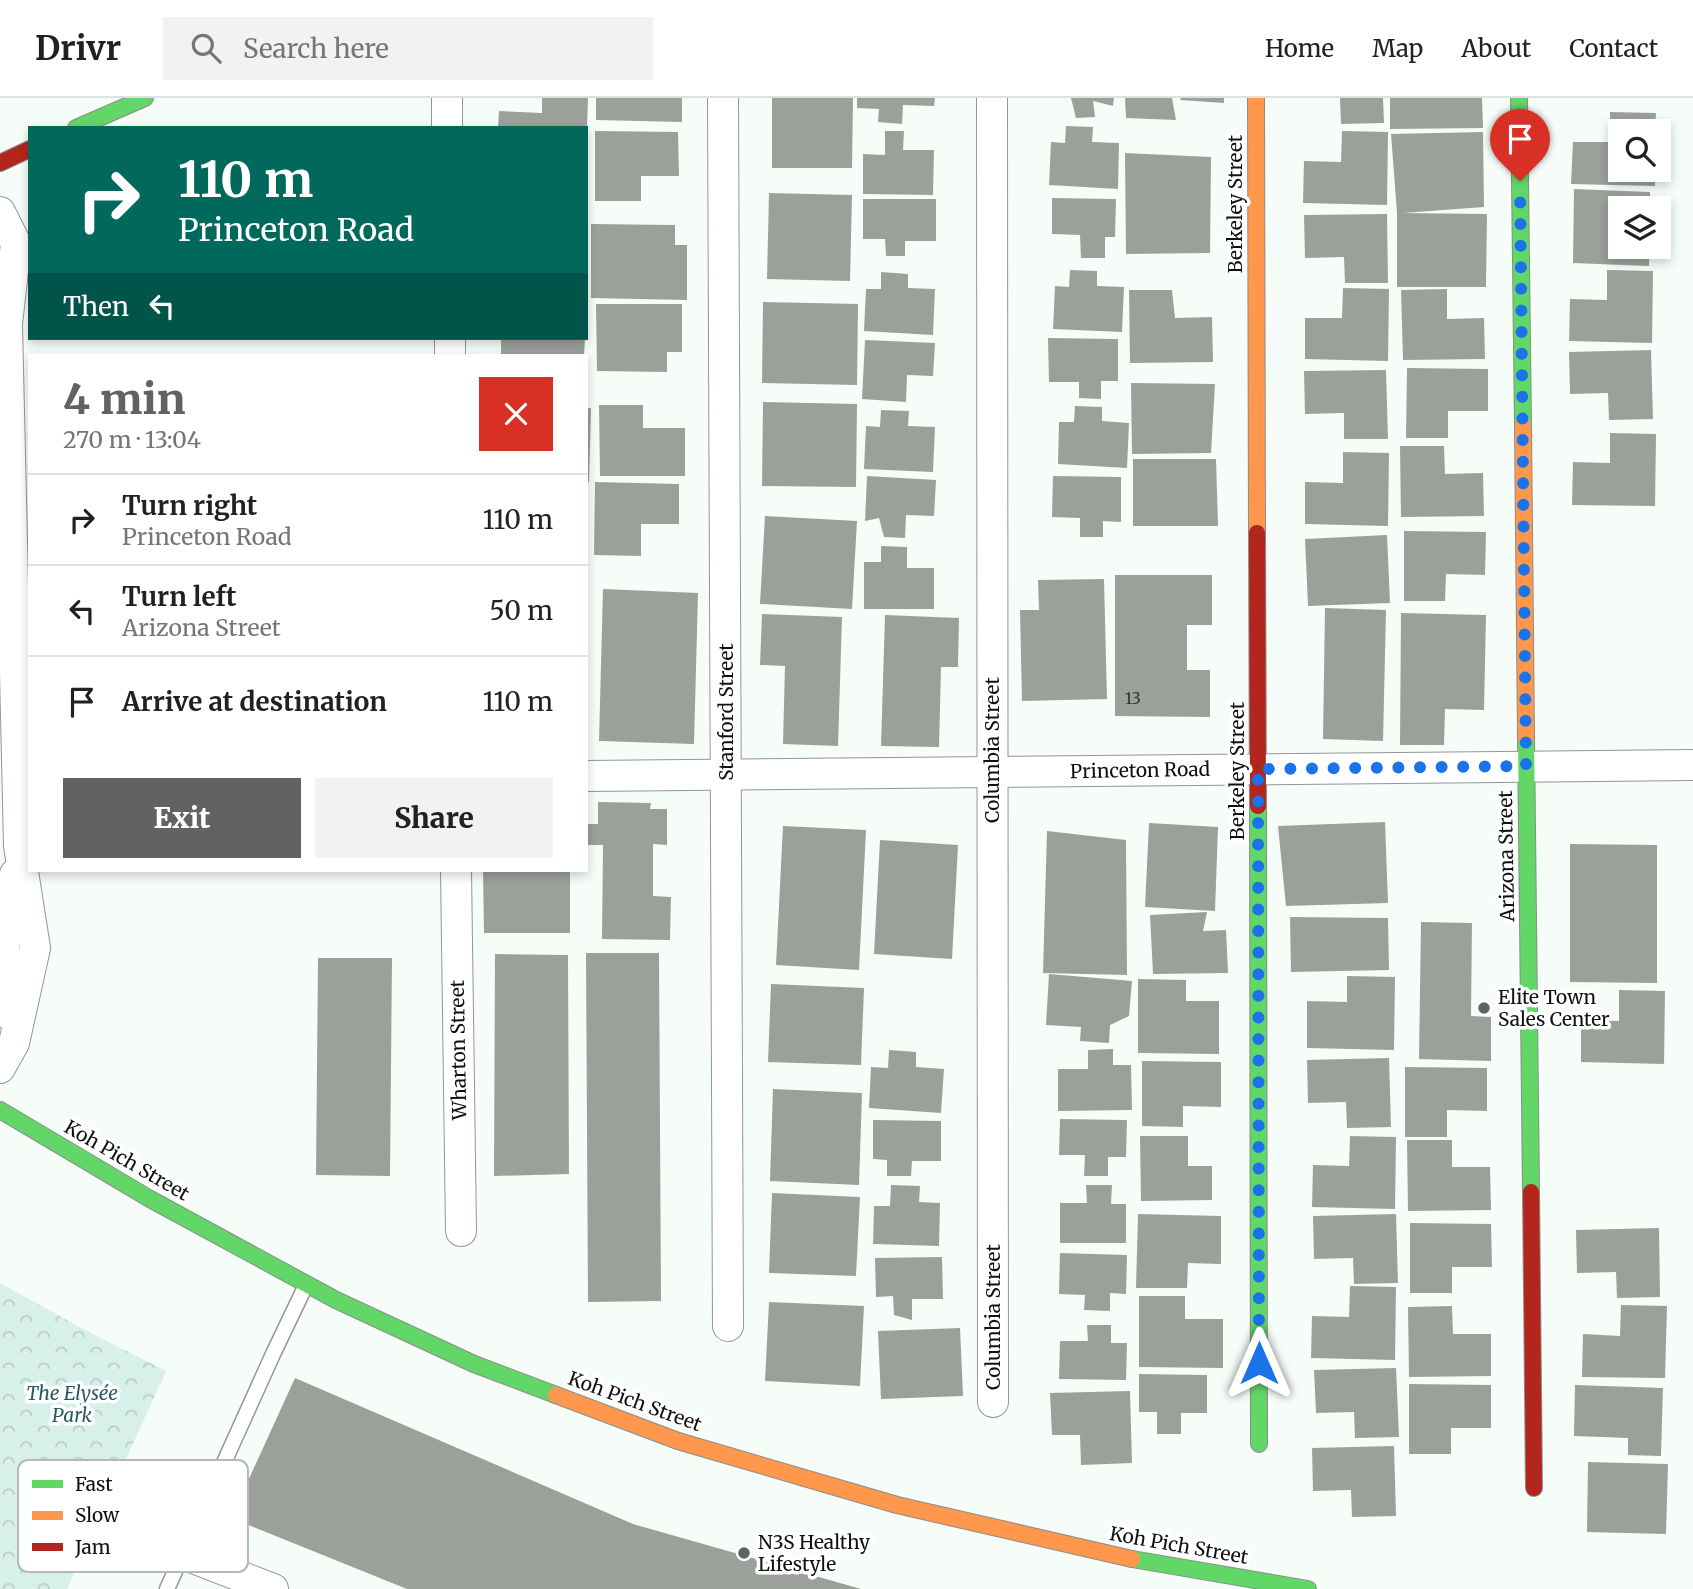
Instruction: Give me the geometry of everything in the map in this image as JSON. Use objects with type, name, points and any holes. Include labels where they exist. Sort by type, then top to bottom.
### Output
[{"type":"street","points":[[81,126],[145,98]]},
{"type":"street","points":[[447,98],[447,126]]},
{"type":"street","name":"Stanford Street","points":[[723,98],[728,1326]]},
{"type":"street","name":"Columbia Street","points":[[992,98],[993,1402]]},
{"type":"street","name":"Berkeley Street","points":[[1256,98],[1259,1444]]},
{"type":"street","name":"Arizona Street","points":[[1519,98],[1534,1488]]},
{"type":"street","points":[[0,163],[28,150]]},
{"type":"street","points":[[0,212],[16,244],[4,316],[24,781],[19,846],[35,948],[7,1056]]},
{"type":"street","name":"Princeton Road","points":[[588,776],[1693,765]]},
{"type":"street","name":"Wharton Street","points":[[456,872],[461,1231]]},
{"type":"street","name":"Koh Pich Street","points":[[0,1110],[150,1199],[306,1285],[474,1364],[678,1441],[897,1505],[1113,1556],[1308,1589]]},
{"type":"street","points":[[231,1572],[274,1589]]},
{"type":"lane","points":[[225,1460],[306,1285]]},
{"type":"lane","points":[[167,1589],[175,1572]]},
{"type":"green space","name":"The Elysée Park","points":[[0,1283],[166,1371],[126,1460],[18,1460],[18,1572],[75,1572],[67,1589],[0,1589]]},
{"type":"building","points":[[542,98],[588,98],[587,126],[498,126],[499,111],[542,113]]},
{"type":"building","points":[[596,98],[682,98],[682,122],[596,120]]},
{"type":"building","points":[[772,98],[853,98],[852,168],[772,168]]},
{"type":"building","points":[[857,98],[935,98],[934,106],[903,105],[902,124],[878,122],[879,109],[857,108]]},
{"type":"building","points":[[1071,98],[1114,98],[1113,106],[1093,101],[1095,117],[1076,118]]},
{"type":"building","points":[[1125,98],[1172,98],[1176,120],[1126,118]]},
{"type":"building","points":[[1224,98],[1224,103],[1180,100]]},
{"type":"building","points":[[1340,98],[1383,98],[1384,123],[1341,124]]},
{"type":"building","points":[[1390,98],[1482,98],[1483,128],[1390,129]]},
{"type":"building","points":[[1610,112],[1656,113],[1656,119],[1610,119]]},
{"type":"building","points":[[1066,126],[1093,127],[1092,142],[1119,143],[1118,189],[1049,185],[1051,142],[1065,143]]},
{"type":"building","points":[[595,131],[678,132],[679,176],[641,176],[641,201],[595,201]]},
{"type":"building","points":[[885,131],[904,131],[903,150],[934,150],[933,195],[863,194],[863,154],[885,155]]},
{"type":"building","points":[[1342,131],[1388,132],[1387,205],[1303,203],[1304,161],[1341,162]]},
{"type":"building","points":[[1483,132],[1484,207],[1403,213],[1487,214],[1486,287],[1397,287],[1397,213],[1391,134]]},
{"type":"building","points":[[1573,142],[1608,142],[1608,182],[1655,182],[1655,186],[1571,184]]},
{"type":"building","points":[[1125,153],[1211,157],[1210,253],[1126,254]]},
{"type":"building","points":[[1574,189],[1650,192],[1650,196],[1608,196],[1608,259],[1649,259],[1649,266],[1573,263]]},
{"type":"building","points":[[769,193],[852,195],[850,281],[767,279]]},
{"type":"building","points":[[1052,198],[1116,199],[1115,237],[1105,237],[1105,258],[1081,258],[1080,235],[1052,234]]},
{"type":"building","points":[[863,199],[936,199],[936,241],[905,241],[905,256],[886,256],[885,239],[863,239]]},
{"type":"building","points":[[1387,214],[1388,283],[1345,283],[1344,257],[1305,258],[1304,215]]},
{"type":"building","points":[[591,224],[675,225],[675,245],[687,245],[687,300],[591,298]]},
{"type":"building","points":[[1070,270],[1097,271],[1097,286],[1124,287],[1122,332],[1053,329],[1055,286],[1069,287]]},
{"type":"building","points":[[1607,270],[1653,271],[1652,343],[1569,341],[1570,299],[1607,300]]},
{"type":"building","points":[[881,272],[908,274],[908,288],[935,289],[933,335],[864,331],[866,289],[881,289]]},
{"type":"building","points":[[1343,288],[1389,289],[1388,361],[1305,359],[1305,318],[1342,318]]},
{"type":"building","points":[[1447,289],[1447,319],[1484,318],[1485,359],[1403,360],[1401,290]]},
{"type":"building","points":[[1129,290],[1172,290],[1175,318],[1212,317],[1213,362],[1130,363]]},
{"type":"building","points":[[763,302],[858,304],[857,385],[762,383]]},
{"type":"building","points":[[596,304],[682,304],[682,352],[667,352],[667,372],[597,371]]},
{"type":"building","points":[[1048,338],[1118,339],[1118,381],[1101,381],[1101,399],[1079,398],[1079,382],[1049,382]]},
{"type":"building","points":[[501,340],[585,340],[584,354],[501,354]]},
{"type":"building","points":[[865,340],[935,343],[933,376],[907,375],[906,402],[862,399]]},
{"type":"building","points":[[1651,350],[1653,419],[1609,420],[1608,393],[1570,394],[1569,352]]},
{"type":"building","points":[[1407,368],[1488,369],[1488,411],[1448,411],[1448,438],[1406,438]]},
{"type":"building","points":[[1386,370],[1388,439],[1344,439],[1344,413],[1305,414],[1304,371]]},
{"type":"building","points":[[1131,383],[1215,384],[1211,453],[1132,454]]},
{"type":"building","points":[[763,402],[857,404],[856,487],[762,486]]},
{"type":"building","points":[[599,405],[643,405],[643,428],[685,428],[685,476],[600,476]]},
{"type":"building","points":[[1075,406],[1102,407],[1102,421],[1129,423],[1127,468],[1058,464],[1059,422],[1074,422]]},
{"type":"building","points":[[588,408],[591,408],[589,482]]},
{"type":"building","points":[[881,410],[909,411],[908,426],[935,427],[933,472],[864,469],[866,426],[880,427]]},
{"type":"building","points":[[1610,433],[1656,434],[1655,506],[1572,505],[1573,462],[1610,463]]},
{"type":"building","points":[[1400,446],[1444,446],[1445,474],[1483,473],[1484,516],[1401,517]]},
{"type":"building","points":[[1343,452],[1389,453],[1388,526],[1305,524],[1305,482],[1343,483]]},
{"type":"building","points":[[1133,459],[1216,459],[1218,526],[1133,526]]},
{"type":"building","points":[[867,476],[936,480],[934,516],[906,515],[905,538],[884,537],[879,518],[865,521]]},
{"type":"building","points":[[1053,476],[1121,477],[1121,522],[1103,521],[1103,537],[1080,537],[1080,518],[1052,517]]},
{"type":"building","points":[[595,482],[679,484],[679,524],[641,524],[641,556],[594,555]]},
{"type":"building","points":[[765,516],[857,521],[852,609],[760,604]]},
{"type":"building","points":[[1404,531],[1486,532],[1485,575],[1446,574],[1445,601],[1404,601]]},
{"type":"building","points":[[1387,535],[1390,603],[1308,606],[1305,539]]},
{"type":"building","points":[[881,546],[907,547],[907,568],[934,568],[934,609],[864,609],[864,562],[881,562]]},
{"type":"building","points":[[1115,575],[1212,575],[1212,625],[1187,625],[1187,670],[1210,670],[1210,717],[1115,716]]},
{"type":"building","points":[[1104,579],[1107,699],[1022,701],[1020,610],[1039,610],[1038,580]]},
{"type":"building","points":[[603,589],[698,593],[694,744],[599,741]]},
{"type":"building","points":[[1325,608],[1386,610],[1383,741],[1323,739]]},
{"type":"building","points":[[1401,613],[1486,615],[1484,710],[1445,709],[1444,745],[1400,745]]},
{"type":"building","points":[[762,614],[842,617],[838,746],[783,744],[785,666],[760,665]]},
{"type":"building","points":[[885,615],[959,618],[958,667],[941,667],[939,747],[881,746]]},
{"type":"building","points":[[598,802],[651,803],[650,809],[667,809],[667,845],[653,844],[653,896],[671,897],[670,940],[602,939],[603,845],[588,845],[588,824],[598,824]]},
{"type":"building","points":[[1385,822],[1388,903],[1286,906],[1278,826]]},
{"type":"building","points":[[1149,823],[1218,827],[1215,911],[1145,907]]},
{"type":"building","points":[[783,826],[866,830],[859,970],[776,965]]},
{"type":"building","points":[[1047,831],[1126,840],[1127,975],[1043,973]]},
{"type":"building","points":[[880,840],[958,845],[952,959],[874,954]]},
{"type":"building","points":[[1570,844],[1657,845],[1657,983],[1570,982]]},
{"type":"building","points":[[483,872],[570,872],[570,933],[484,933]]},
{"type":"building","points":[[1207,912],[1203,931],[1226,930],[1228,973],[1153,974],[1150,915]]},
{"type":"building","points":[[1290,917],[1388,918],[1389,970],[1291,972]]},
{"type":"building","points":[[1421,922],[1472,923],[1471,1016],[1491,1017],[1491,1061],[1419,1059]]},
{"type":"building","points":[[586,953],[659,953],[661,1301],[588,1302]]},
{"type":"building","points":[[495,954],[568,955],[569,1174],[494,1176]]},
{"type":"building","points":[[318,958],[392,958],[390,1176],[316,1175]]},
{"type":"building","points":[[1049,974],[1132,981],[1129,1016],[1110,1025],[1109,1043],[1080,1041],[1081,1027],[1046,1025]]},
{"type":"building","points":[[1347,976],[1395,977],[1394,1050],[1307,1048],[1307,1001],[1347,1002]]},
{"type":"building","points":[[1138,979],[1186,980],[1186,1001],[1219,1001],[1219,1054],[1138,1053]]},
{"type":"building","points":[[771,984],[864,988],[861,1065],[768,1062]]},
{"type":"building","points":[[1619,990],[1665,991],[1664,1064],[1581,1062],[1581,1020],[1619,1021]]},
{"type":"building","points":[[1113,1049],[1113,1065],[1131,1065],[1132,1110],[1058,1111],[1058,1069],[1088,1069],[1088,1050]]},
{"type":"building","points":[[889,1050],[916,1052],[916,1067],[944,1069],[941,1113],[869,1108],[871,1067],[888,1068]]},
{"type":"building","points":[[1389,1058],[1391,1127],[1347,1128],[1346,1102],[1308,1103],[1307,1060]]},
{"type":"building","points":[[1142,1061],[1221,1062],[1221,1107],[1183,1106],[1183,1127],[1142,1126]]},
{"type":"building","points":[[1405,1067],[1487,1068],[1487,1111],[1447,1110],[1447,1137],[1405,1137]]},
{"type":"building","points":[[773,1089],[862,1093],[859,1185],[770,1181]]},
{"type":"building","points":[[1060,1119],[1127,1120],[1126,1157],[1108,1157],[1108,1176],[1084,1176],[1085,1155],[1059,1155]]},
{"type":"building","points":[[873,1120],[941,1121],[941,1161],[912,1161],[911,1176],[887,1176],[887,1160],[873,1159]]},
{"type":"building","points":[[1140,1136],[1188,1136],[1188,1166],[1212,1166],[1212,1200],[1141,1201]]},
{"type":"building","points":[[1350,1136],[1396,1137],[1395,1209],[1312,1207],[1313,1165],[1349,1166]]},
{"type":"building","points":[[1407,1140],[1452,1140],[1452,1167],[1490,1167],[1491,1210],[1408,1211]]},
{"type":"building","points":[[891,1185],[920,1186],[919,1202],[940,1203],[939,1246],[873,1244],[874,1206],[890,1206]]},
{"type":"building","points":[[1086,1185],[1112,1185],[1111,1204],[1126,1204],[1126,1243],[1060,1243],[1060,1203],[1087,1203]]},
{"type":"building","points":[[772,1193],[860,1197],[856,1276],[769,1273]]},
{"type":"building","points":[[1138,1214],[1221,1216],[1221,1264],[1188,1263],[1187,1288],[1136,1288]]},
{"type":"building","points":[[1396,1214],[1398,1283],[1354,1284],[1353,1258],[1314,1259],[1313,1216]]},
{"type":"building","points":[[1410,1223],[1491,1224],[1492,1267],[1452,1267],[1452,1293],[1410,1293]]},
{"type":"building","points":[[1659,1228],[1660,1297],[1617,1298],[1616,1272],[1577,1273],[1576,1230]]},
{"type":"building","points":[[1060,1253],[1127,1255],[1126,1294],[1110,1293],[1110,1311],[1084,1310],[1085,1295],[1059,1294]]},
{"type":"building","points":[[942,1257],[943,1299],[912,1299],[912,1320],[894,1315],[893,1296],[876,1297],[875,1258]]},
{"type":"building","points":[[1350,1286],[1396,1287],[1395,1360],[1311,1358],[1312,1316],[1349,1317]]},
{"type":"building","points":[[1139,1296],[1185,1296],[1185,1319],[1223,1319],[1223,1368],[1139,1367]]},
{"type":"building","points":[[769,1302],[864,1306],[860,1386],[765,1381]]},
{"type":"building","points":[[1621,1305],[1667,1306],[1665,1378],[1582,1377],[1583,1334],[1620,1336]]},
{"type":"building","points":[[1452,1306],[1453,1334],[1491,1334],[1491,1376],[1409,1377],[1408,1307]]},
{"type":"building","points":[[1087,1325],[1111,1325],[1111,1343],[1127,1343],[1126,1380],[1059,1379],[1060,1341],[1088,1341]]},
{"type":"building","points":[[960,1328],[963,1396],[881,1399],[878,1331]]},
{"type":"building","points":[[1396,1368],[1399,1437],[1355,1438],[1354,1412],[1316,1413],[1314,1370]]},
{"type":"building","points":[[1139,1374],[1207,1375],[1207,1413],[1181,1413],[1181,1434],[1157,1434],[1157,1412],[1139,1412]]},
{"type":"building","points":[[295,1378],[633,1524],[861,1589],[407,1589],[248,1525],[248,1481]]},
{"type":"building","points":[[1409,1384],[1491,1385],[1491,1428],[1451,1428],[1451,1454],[1409,1454]]},
{"type":"building","points":[[1575,1385],[1663,1388],[1661,1456],[1628,1455],[1628,1438],[1574,1436]]},
{"type":"building","points":[[1130,1391],[1132,1463],[1081,1465],[1080,1435],[1052,1435],[1050,1393]]},
{"type":"building","points":[[1394,1446],[1396,1516],[1352,1517],[1351,1490],[1313,1491],[1312,1448]]},
{"type":"building","points":[[1588,1462],[1668,1464],[1666,1534],[1587,1532]]},
{"type":"traffic: fast","points":[[81,126],[145,98]]},
{"type":"traffic: fast","points":[[1519,98],[1523,426]]},
{"type":"traffic: fast","points":[[1526,737],[1531,1192]]},
{"type":"traffic: fast","points":[[1258,806],[1259,1444]]},
{"type":"traffic: fast","points":[[0,1110],[150,1199],[336,1300],[474,1364],[556,1395]]},
{"type":"traffic: fast","points":[[1132,1559],[1308,1589]]},
{"type":"traffic: slow","points":[[1256,98],[1257,533]]},
{"type":"traffic: slow","points":[[1523,426],[1526,737]]},
{"type":"traffic: slow","points":[[556,1395],[678,1441],[897,1505],[1132,1559]]},
{"type":"traffic: jam","points":[[0,163],[28,150]]},
{"type":"traffic: jam","points":[[1257,533],[1258,806]]},
{"type":"traffic: jam","points":[[1531,1192],[1534,1488]]},
{"type":"place","name":"Elite Town Sales Center","points":[[1484,1008]]},
{"type":"place","name":"N3S Healthy Lifestyle","points":[[744,1553]]},
{"type":"route","points":[[1259,1363],[1258,769],[1526,766],[1520,181]]}]
